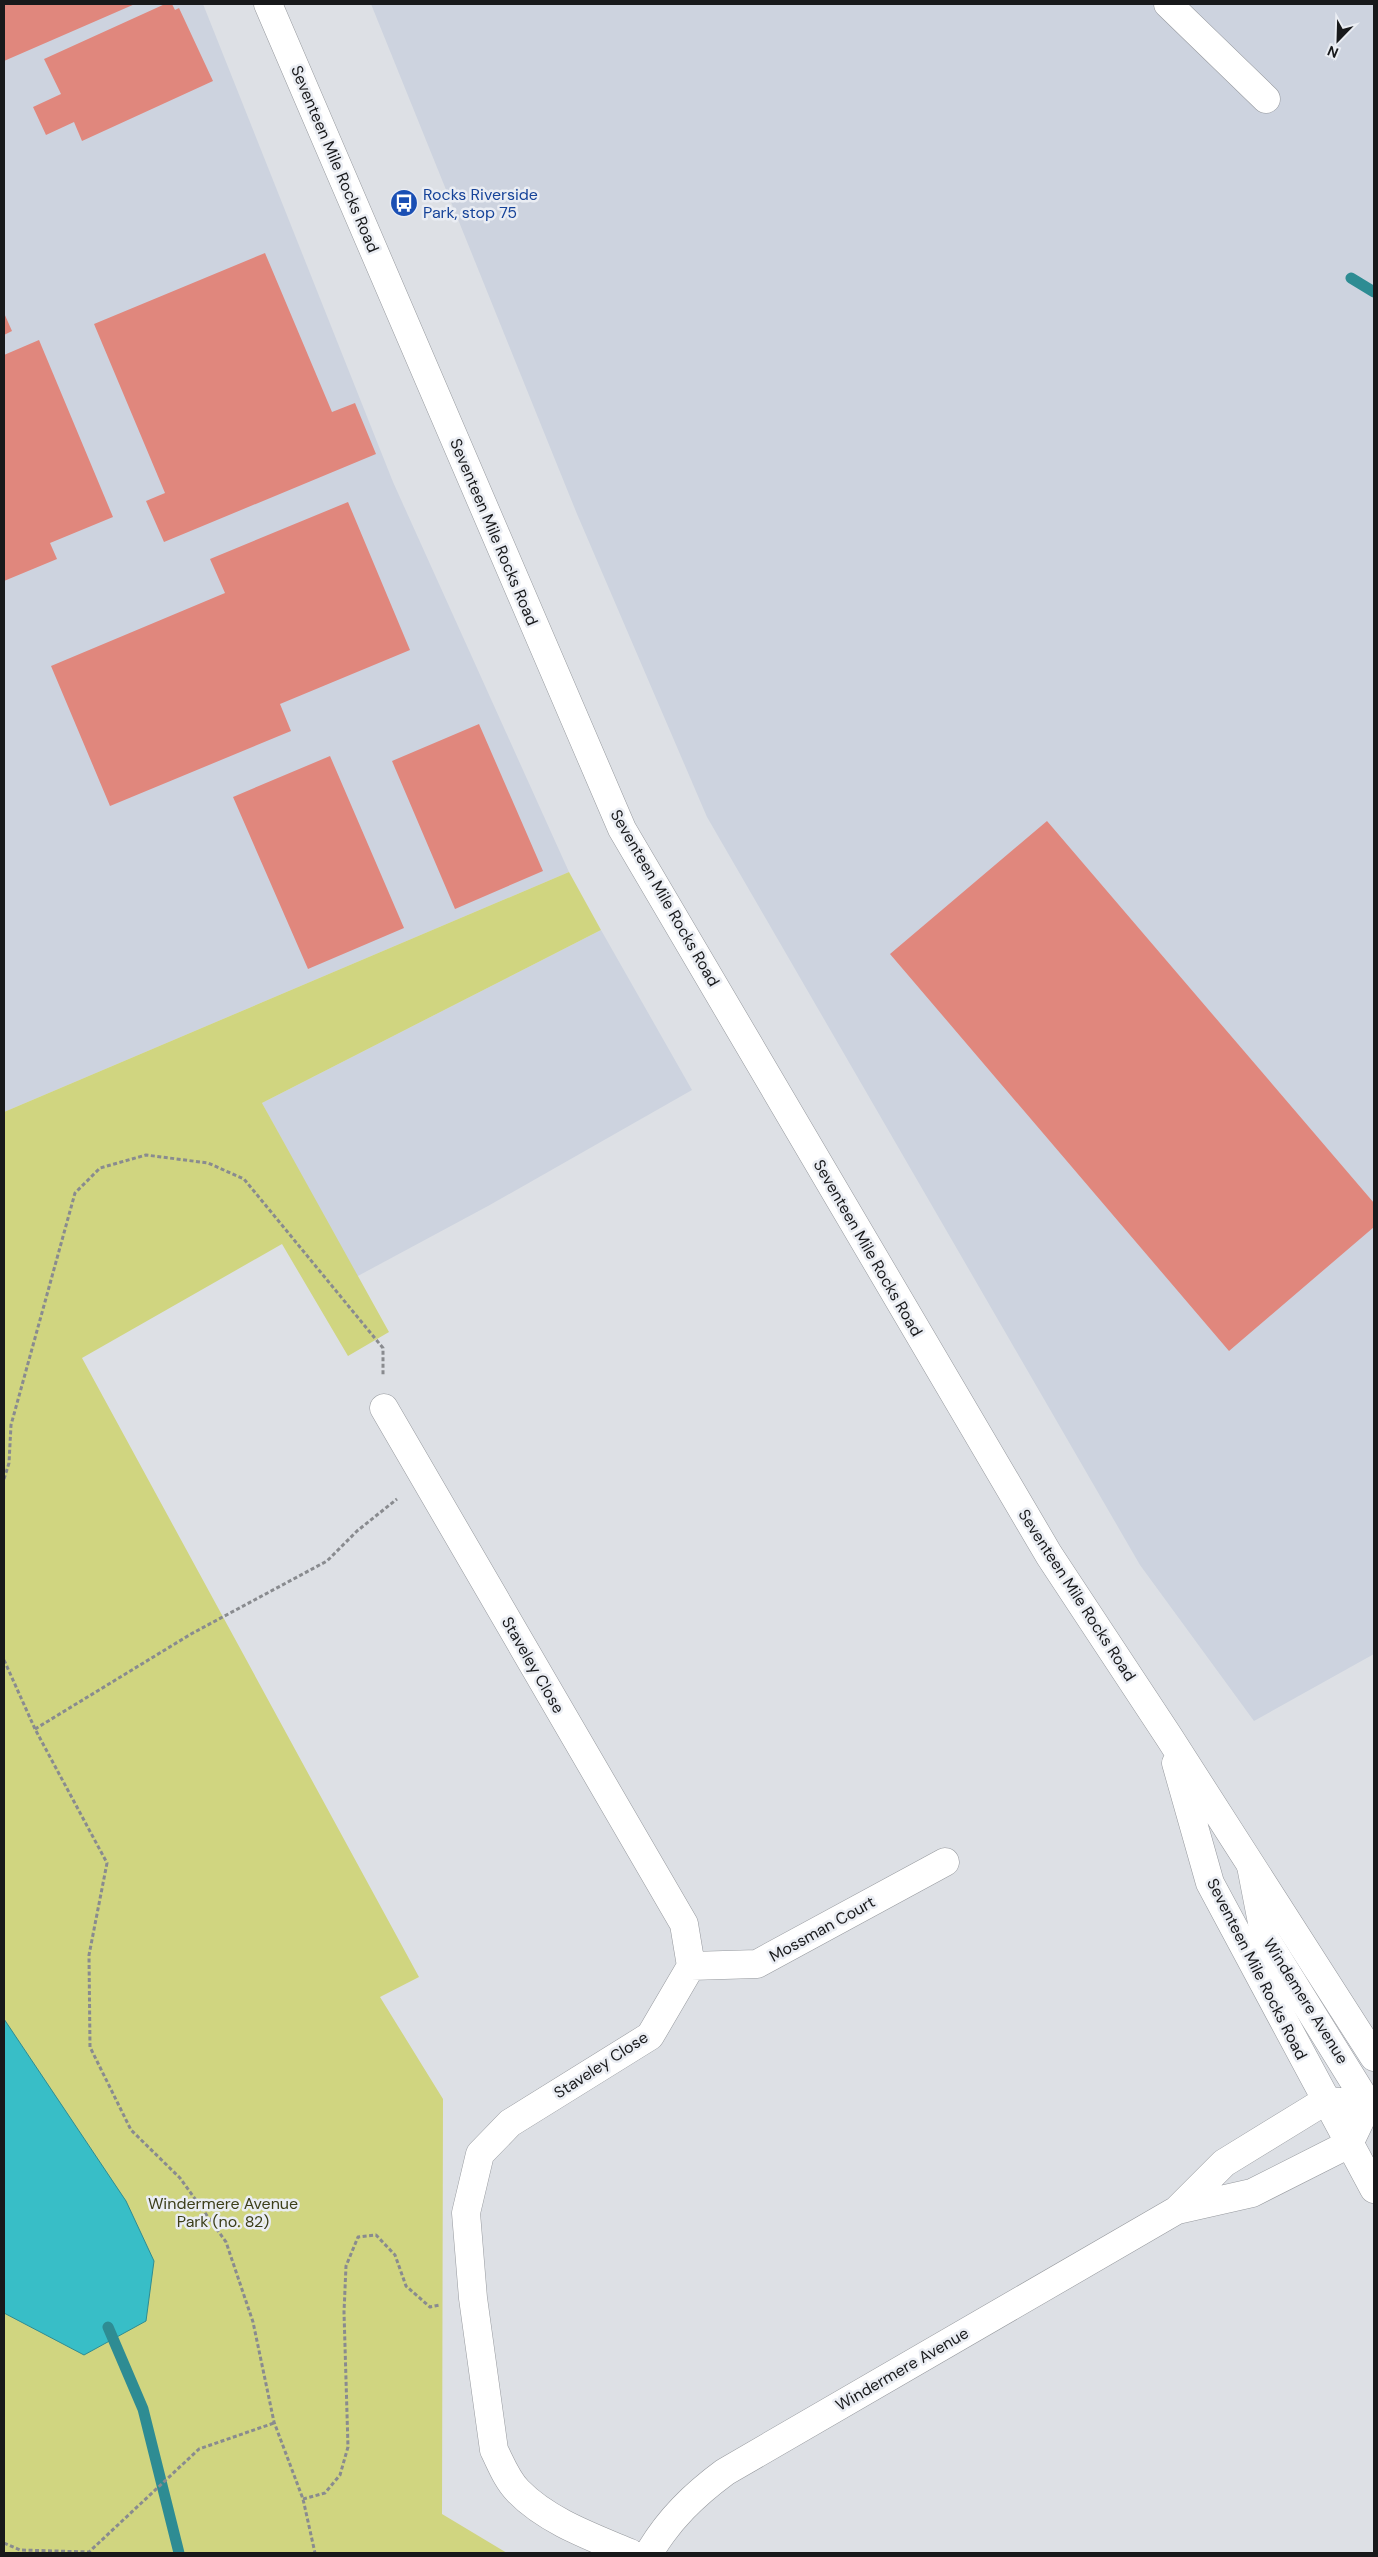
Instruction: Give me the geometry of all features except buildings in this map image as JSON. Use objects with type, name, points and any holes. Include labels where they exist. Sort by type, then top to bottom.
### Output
[{"type":"street","name":"Seventeen Mile Rocks Road","points":[[268,4],[622,829],[1049,1556],[1251,1863],[1374,2057]]},
{"type":"street","points":[[1168,4],[1266,99]]},
{"type":"street","name":"Staveley Close","points":[[384,1408],[423,1479],[684,1924],[691,1966],[650,2036],[510,2123],[480,2154],[466,2213],[473,2298],[494,2450],[504,2471],[517,2490],[537,2508],[630,2553]]},
{"type":"street","name":"Seventeen Mile Rocks Road","points":[[1169,1737],[1210,1883],[1325,2101],[1374,2189]]},
{"type":"street","name":"Mossman Court","points":[[691,1966],[757,1964],[945,1862]]},
{"type":"street","name":"Windemere Avenue","points":[[1251,1863],[1265,1938],[1371,2103]]},
{"type":"street","points":[[1325,2101],[1371,2103],[1349,2144],[1252,2193],[1177,2210],[1224,2163],[1325,2101]]},
{"type":"street","name":"Windermere Avenue","points":[[648,2553],[676,2514],[695,2494],[725,2472],[1177,2210]]},
{"type":"path","points":[[4,1479],[9,1463],[11,1425],[75,1193],[100,1168],[146,1155],[208,1163],[244,1179],[383,1348],[384,1408]]},
{"type":"path","points":[[35,1729],[191,1634],[328,1561],[357,1531],[423,1479]]},
{"type":"path","points":[[4,1660],[35,1729],[107,1863],[89,1955],[90,2047],[131,2130],[180,2178],[226,2242],[253,2322],[274,2422],[302,2500],[315,2553]]},
{"type":"path","points":[[302,2500],[325,2493],[340,2475],[348,2447],[344,2312],[346,2266],[358,2237],[376,2235],[396,2255],[406,2286],[430,2307],[473,2298]]},
{"type":"path","points":[[4,2543],[20,2550],[89,2552],[199,2449],[274,2422]]},
{"type":"shaded area","points":[[4,4],[203,4],[393,482],[569,872],[4,1112]]},
{"type":"shaded area","points":[[371,4],[1374,4],[1374,1654],[1254,1721],[1140,1565],[707,817],[577,514]]},
{"type":"shaded area","points":[[601,930],[692,1090],[488,1206],[356,1277],[262,1103]]},
{"type":"green space","name":"Windermere Avenue Park (no. 82)","points":[[569,872],[601,930],[262,1103],[389,1332],[348,1356],[282,1244],[82,1358],[419,1977],[380,1997],[443,2099],[442,2514],[507,2553],[4,2553],[4,1112]]},
{"type":"water","points":[[4,2019],[126,2201],[154,2261],[146,2321],[84,2355],[4,2313]]},
{"type":"waterway","points":[[1351,278],[1374,292]]},
{"type":"waterway","points":[[108,2327],[143,2409],[179,2553]]},
{"type":"place","name":"Rocks Riverside Park, stop 75","points":[[404,203]]}]
